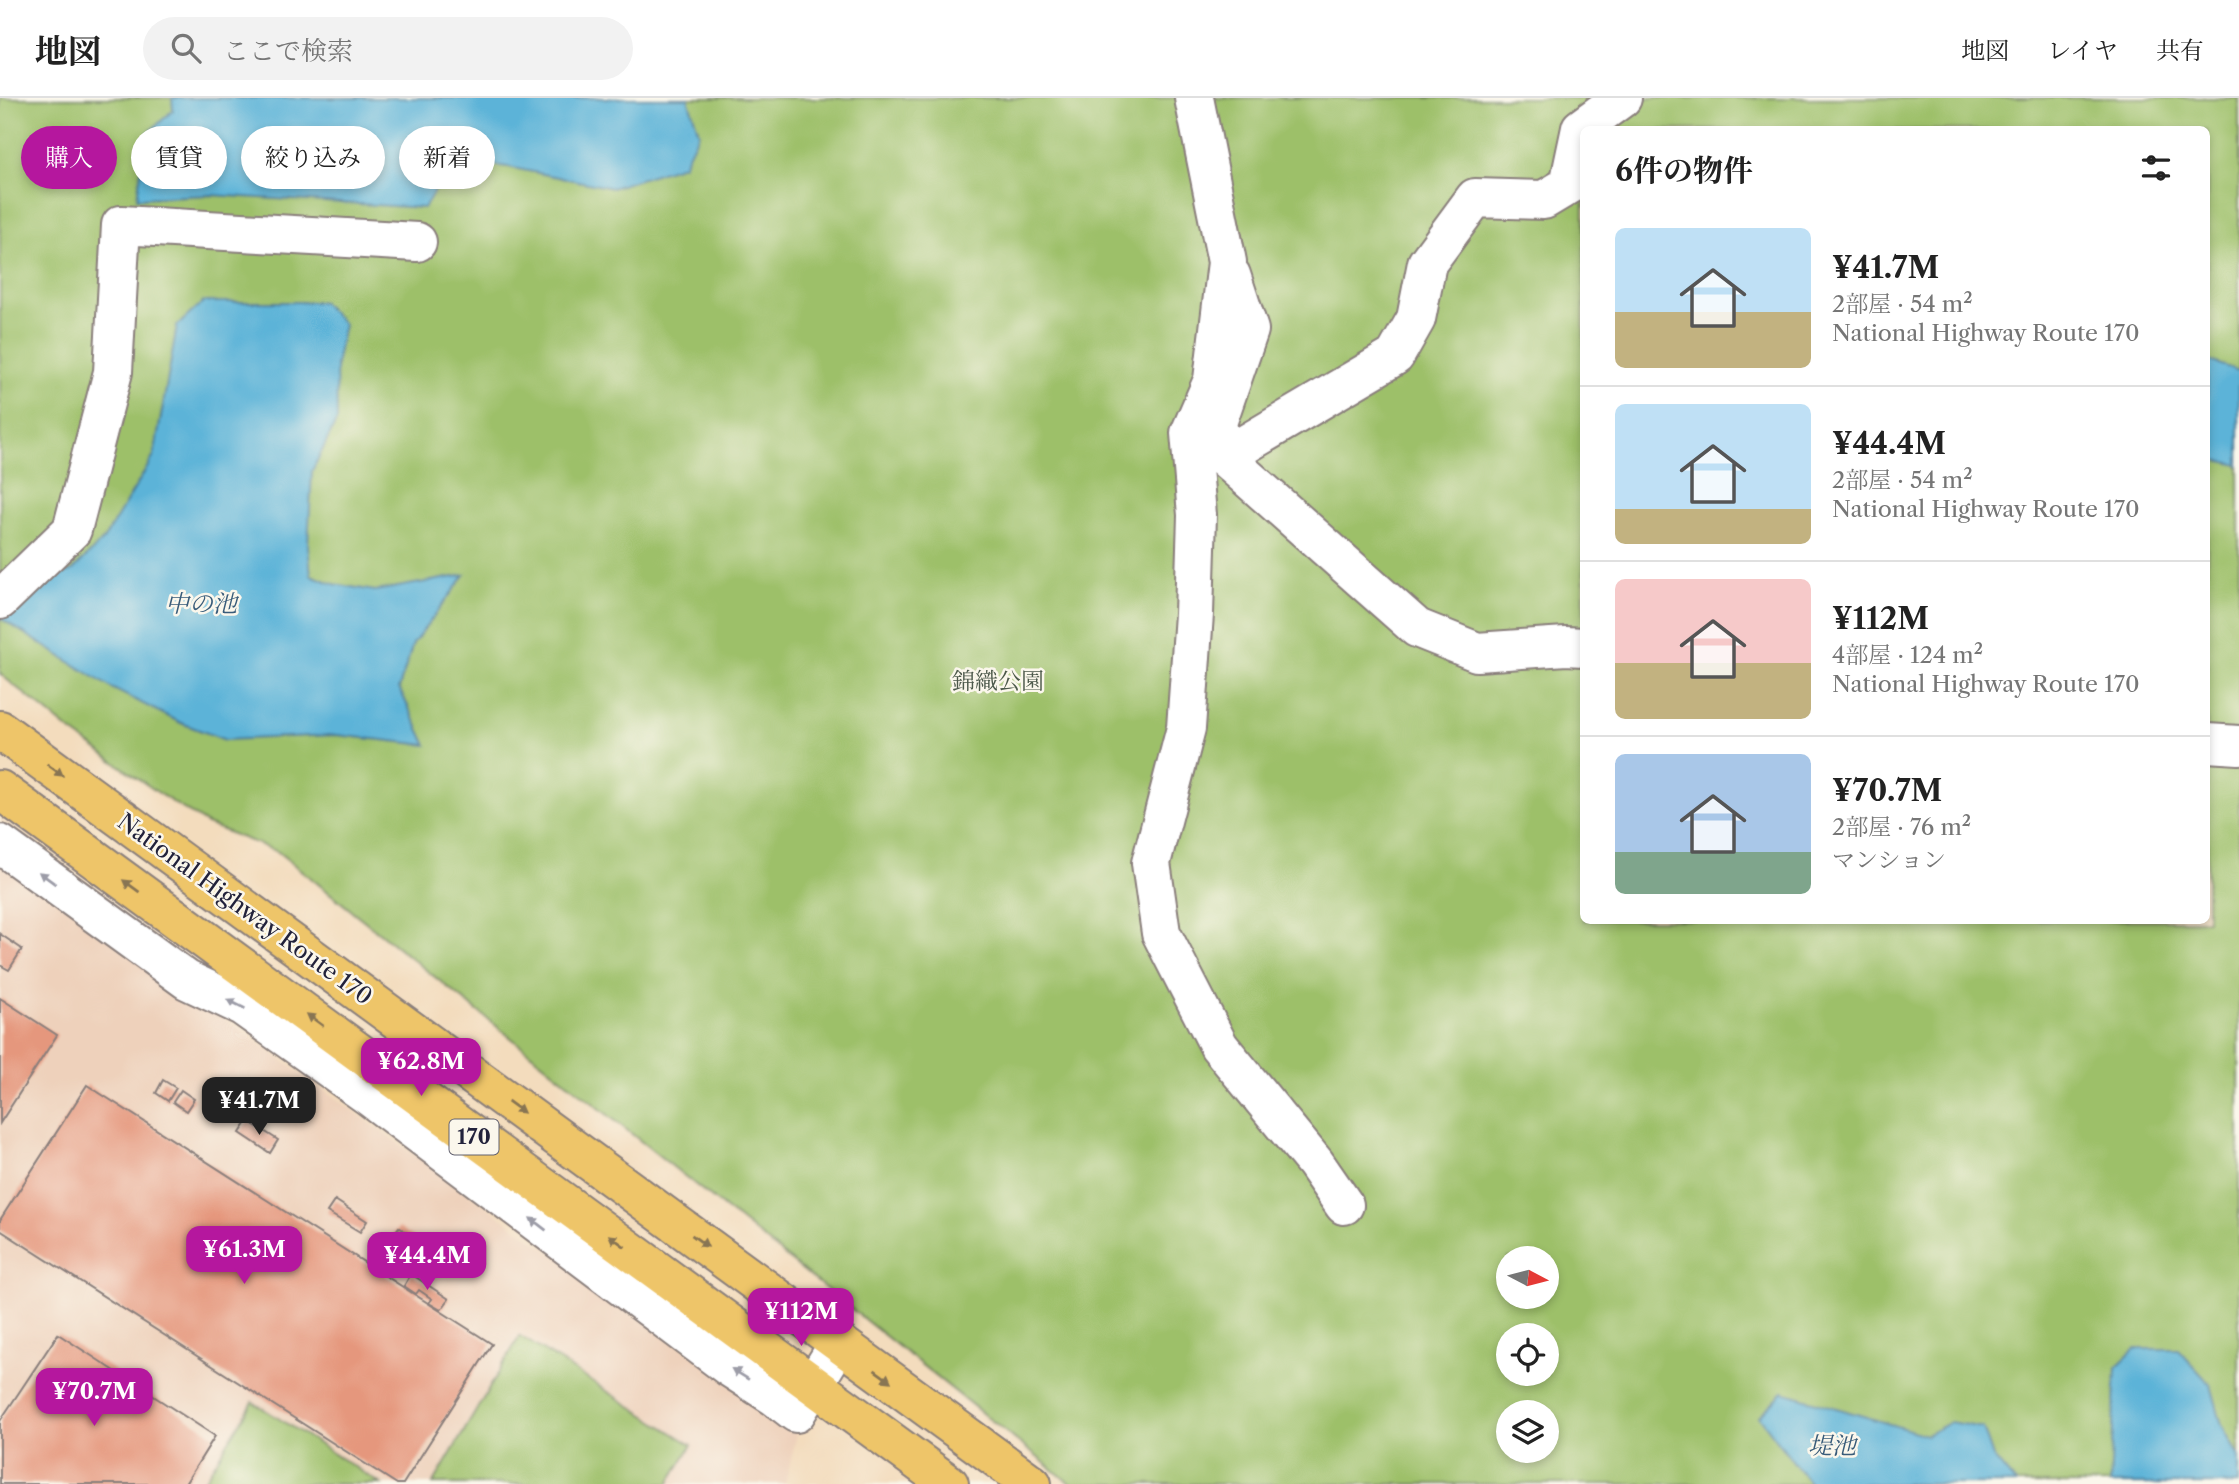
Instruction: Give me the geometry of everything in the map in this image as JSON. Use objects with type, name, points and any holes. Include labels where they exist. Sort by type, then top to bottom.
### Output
[{"type":"highway","name":"National Highway Route 170","points":[[0,730],[1032,1484]]},
{"type":"highway","name":"170","points":[[0,790],[805,1399],[949,1484]]},
{"type":"street","points":[[1194,98],[1227,262],[1249,330],[1217,423],[1224,457],[1417,628],[1477,652],[1580,647]]},
{"type":"street","points":[[1584,126],[1622,98]]},
{"type":"street","points":[[1224,457],[1395,356],[1416,319],[1427,263],[1475,198],[1544,200],[1569,185],[1580,133]]},
{"type":"street","points":[[0,600],[72,530],[113,372],[121,225],[417,242]]},
{"type":"street","points":[[1227,262],[1213,380],[1190,433],[1197,515],[1186,729],[1152,863],[1161,933],[1219,1046],[1315,1163],[1344,1205]]},
{"type":"street","points":[[2210,743],[2239,746]]},
{"type":"street","points":[[0,844],[187,981],[242,1006],[359,1089],[729,1367],[775,1396],[805,1399],[839,1343]]},
{"type":"shaded area","points":[[0,857],[798,1430],[785,1484],[0,1484]]},
{"type":"green space","name":"錦織公園","points":[[0,98],[2239,98],[2239,1484],[1071,1484],[278,852],[207,824],[68,729],[0,674]]},
{"type":"green space","points":[[520,1336],[692,1445],[668,1484],[433,1484]]},
{"type":"green space","points":[[253,1402],[381,1484],[202,1484]]},
{"type":"water","points":[[172,98],[688,98],[699,133],[683,165],[612,188],[495,166],[495,126],[399,126],[399,189],[435,189],[424,208],[210,195],[137,198],[138,189],[227,189],[227,126],[156,126],[173,110]]},
{"type":"water","name":"中の池","points":[[203,302],[322,302],[344,324],[336,365],[337,420],[312,471],[308,545],[311,575],[334,584],[375,591],[465,575],[413,644],[399,688],[427,745],[336,735],[225,740],[181,723],[113,689],[0,618],[29,588],[73,570],[104,539],[154,456],[177,326]]},
{"type":"water","points":[[2210,361],[2239,371],[2239,465],[2210,459]]},
{"type":"water","points":[[2135,1349],[2178,1349],[2211,1385],[2222,1425],[2239,1457],[2239,1484],[2110,1484],[2116,1367]]},
{"type":"water","name":"堤池","points":[[1783,1392],[1926,1435],[1950,1422],[1983,1428],[1993,1457],[2016,1484],[1810,1484],[1759,1416]]},
{"type":"building","points":[[0,934],[22,949],[9,970],[0,965]]},
{"type":"building","points":[[0,998],[57,1035],[0,1123]]},
{"type":"building","points":[[163,1080],[176,1088],[168,1101],[156,1093]]},
{"type":"building","points":[[87,1085],[492,1344],[403,1484],[397,1484],[0,1230],[0,1220]]},
{"type":"building","points":[[181,1090],[194,1099],[186,1111],[173,1102]]},
{"type":"building","points":[[248,1121],[278,1140],[270,1153],[240,1133]]},
{"type":"building","points":[[335,1200],[367,1221],[360,1232],[327,1212]]},
{"type":"building","points":[[399,1227],[428,1248],[422,1256],[393,1235]]},
{"type":"building","points":[[411,1274],[449,1299],[441,1310],[429,1303],[432,1299],[419,1290],[416,1294],[404,1286]]},
{"type":"building","points":[[58,1334],[215,1436],[185,1484],[0,1484],[0,1421]]}]
